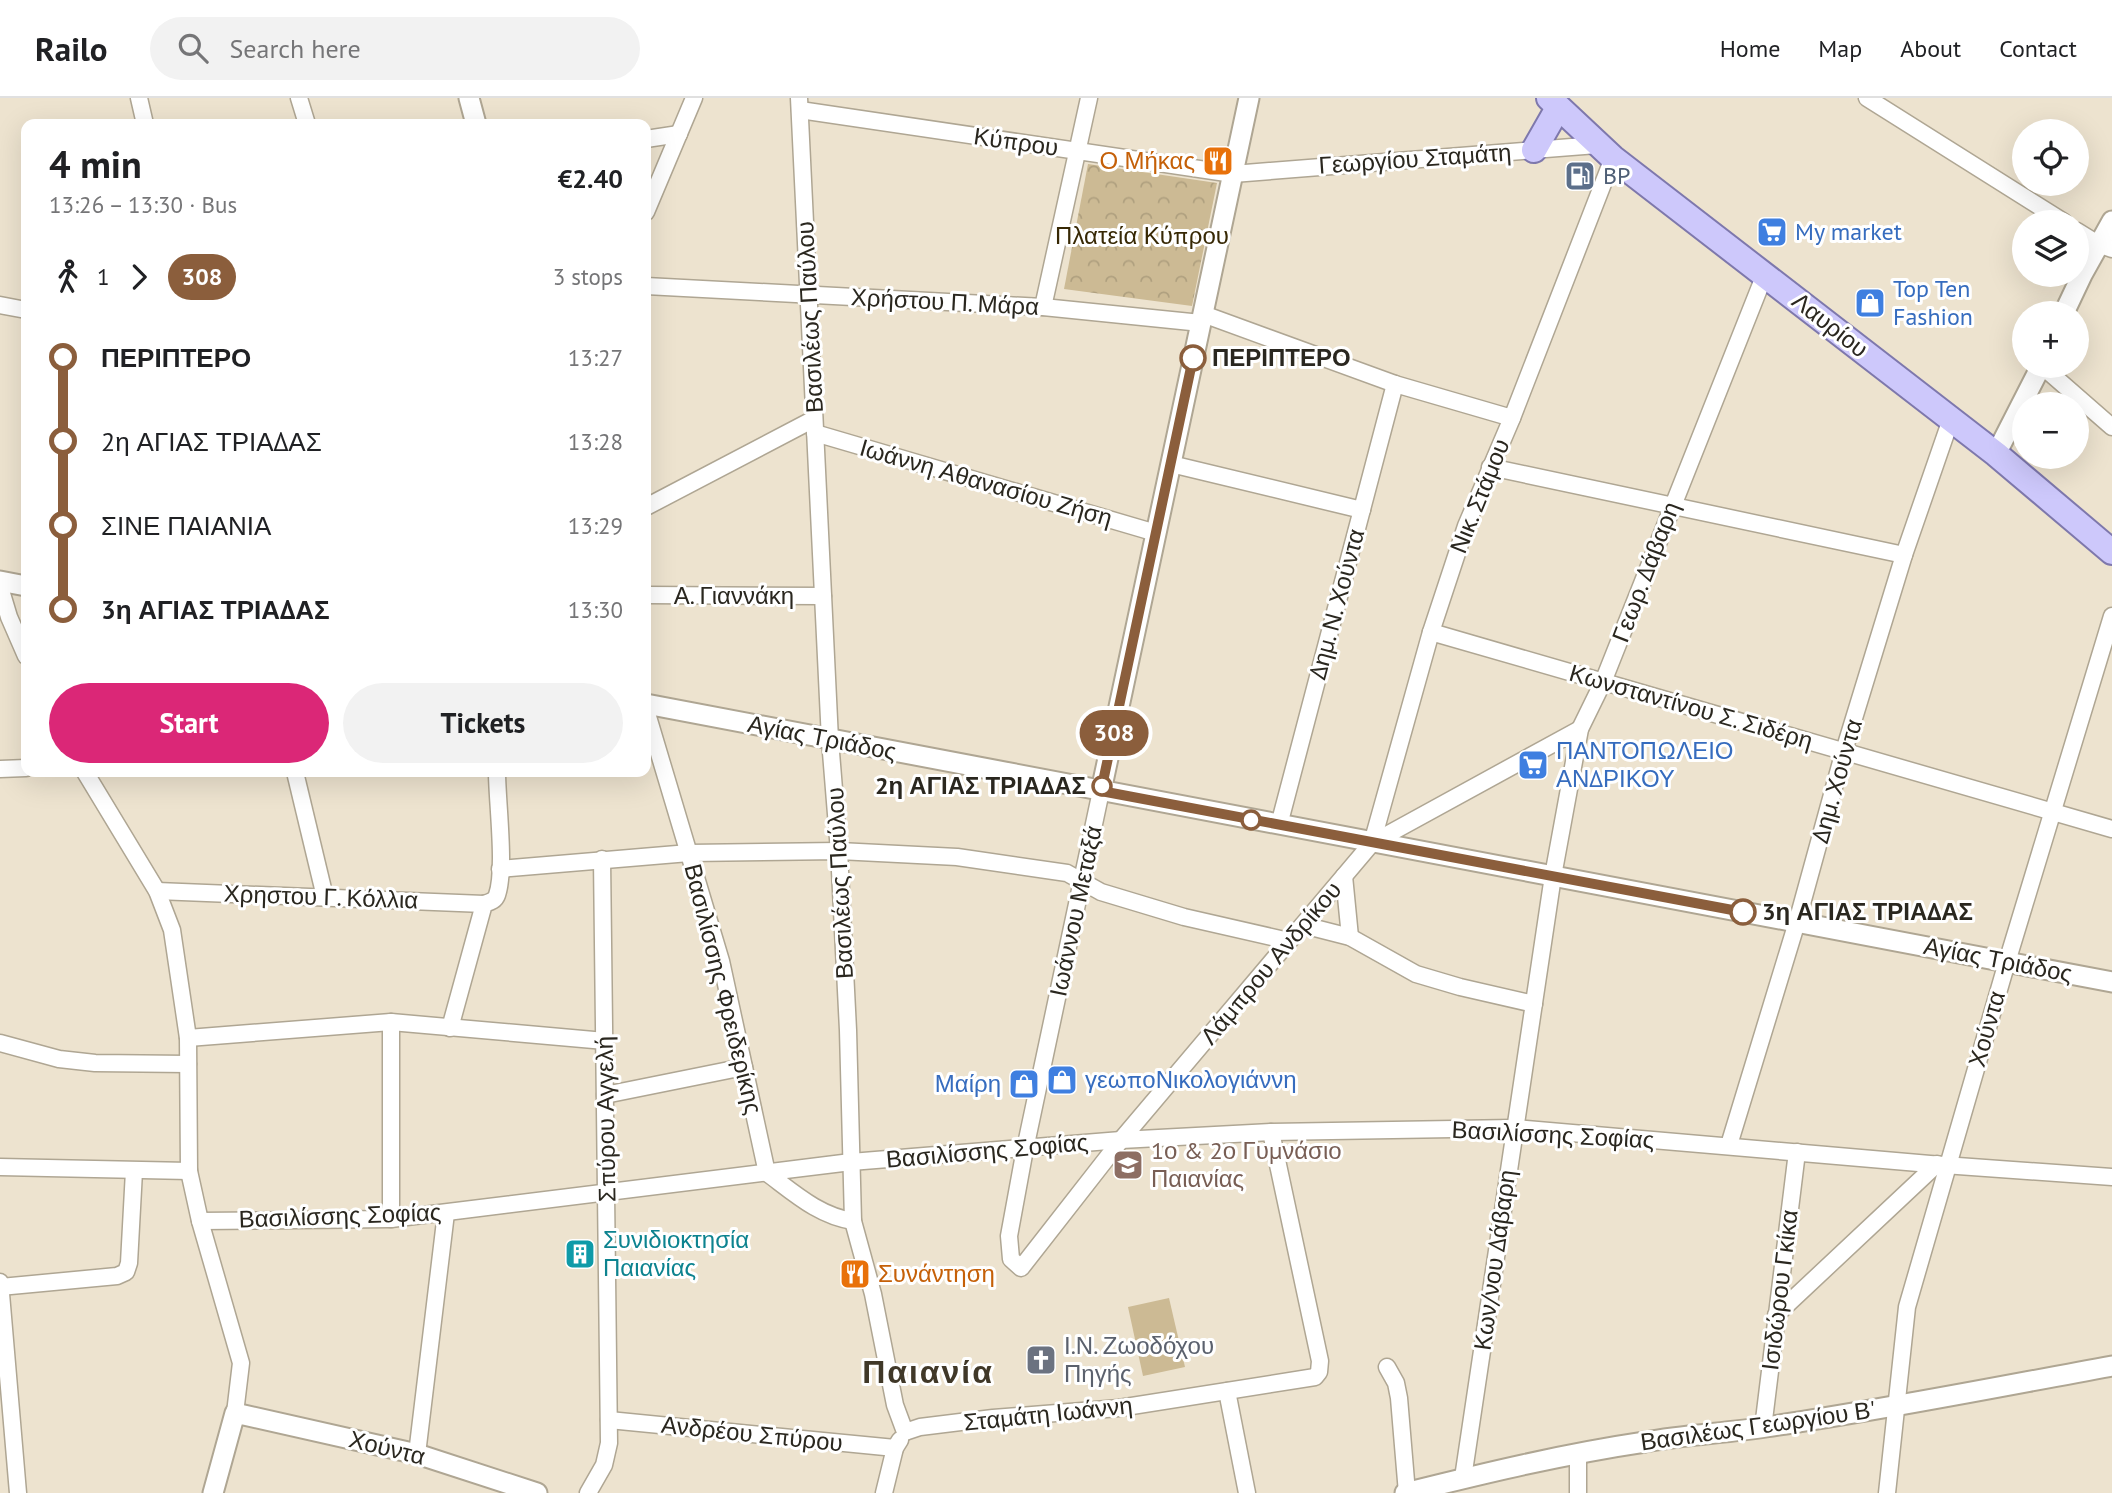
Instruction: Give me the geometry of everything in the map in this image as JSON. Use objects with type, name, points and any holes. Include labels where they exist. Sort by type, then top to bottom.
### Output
[{"type":"main road","points":[[1534,150],[1557,101]]},
{"type":"main road","name":"Λαυρίου","points":[[1557,101],[1605,151],[1996,454],[2112,552]]},
{"type":"street","points":[[139,98],[144,119]]},
{"type":"street","points":[[299,98],[305,119]]},
{"type":"street","points":[[469,98],[475,119]]},
{"type":"street","points":[[651,200],[694,98]]},
{"type":"street","points":[[1043,307],[1089,98]]},
{"type":"street","name":"Ιωάννου Μεταξά","points":[[1021,1268],[1011,1259],[1009,1236],[1025,1149],[1249,98]]},
{"type":"street","points":[[1867,98],[2045,210]]},
{"type":"street","name":"Κύπρου","points":[[799,104],[1233,174]]},
{"type":"street","name":"Βασιλέως Παύλου","points":[[799,104],[848,1030],[853,1221],[873,1294],[895,1405],[905,1432]]},
{"type":"street","points":[[651,138],[679,134]]},
{"type":"street","name":"Γεωργίου Σταμάτη","points":[[1233,174],[1534,150],[1605,151]]},
{"type":"street","name":"Νικ. Στάμου","points":[[1372,843],[1431,632],[1466,526],[1512,418],[1605,151]]},
{"type":"street","points":[[2071,301],[2105,247],[2112,221]]},
{"type":"street","points":[[2089,238],[2105,247]]},
{"type":"street","name":"Γεωρ. Δάβαρη","points":[[1553,876],[1580,729],[1603,681],[1765,274]]},
{"type":"street","name":"Χρήστου Π. Μάρα","points":[[651,286],[1202,318],[1395,384],[1512,418]]},
{"type":"street","points":[[0,305],[21,309]]},
{"type":"street","points":[[1996,454],[2035,378]]},
{"type":"street","points":[[2055,378],[2112,427]]},
{"type":"street","name":"Δημ. Ν. Χούντα","points":[[1279,825],[1395,384]]},
{"type":"street","name":"Δημ. Χούντα","points":[[1730,1145],[1797,922],[1844,751],[1904,555],[1951,419]]},
{"type":"street","points":[[651,505],[815,426]]},
{"type":"street","name":"Ιωάννη Αθανασίου Ζήση","points":[[815,426],[1156,533]]},
{"type":"street","points":[[1171,464],[1362,510]]},
{"type":"street","points":[[1490,467],[1904,555]]},
{"type":"street","points":[[0,581],[21,585]]},
{"type":"street","points":[[0,587],[21,645]]},
{"type":"street","name":"Α. Γιαννάκη","points":[[651,595],[823,596]]},
{"type":"street","name":"Χούντα","points":[[1887,1493],[1907,1307],[1943,1165],[2112,616]]},
{"type":"street","name":"Κωνσταντίνου Σ. Σιδέρη","points":[[1431,632],[2112,829]]},
{"type":"street","name":"Αγίας Τριάδος","points":[[651,705],[2112,982]]},
{"type":"street","name":"Βασιλίσσης Φρειδερίκης","points":[[651,727],[721,961],[767,1173]]},
{"type":"street","name":"Λάμπρου Ανδρίκου","points":[[1021,1268],[1121,1140],[1372,843],[1580,729]]},
{"type":"street","points":[[0,769],[21,768]]},
{"type":"street","points":[[88,777],[158,891],[172,930],[188,1038],[189,1171],[200,1221],[241,1363],[235,1413],[214,1493]]},
{"type":"street","points":[[296,777],[325,897]]},
{"type":"street","points":[[450,1028],[484,904],[495,898],[500,869],[497,777]]},
{"type":"street","points":[[500,869],[689,853],[839,852],[957,857],[1068,873],[1101,892],[1184,917],[1289,941]]},
{"type":"street","name":"Σπύρου Αγγελή","points":[[588,1493],[604,1465],[609,1443],[602,859]]},
{"type":"street","points":[[1344,876],[1350,937]]},
{"type":"street","name":"Κων/νου Δάβαρη","points":[[1463,1478],[1553,876]]},
{"type":"street","name":"Χρηστου Γ. Κόλλια","points":[[158,891],[484,904]]},
{"type":"street","points":[[1303,925],[1350,937],[1416,974],[1534,1004]]},
{"type":"street","points":[[188,1038],[391,1022],[604,1041]]},
{"type":"street","points":[[391,1022],[391,1219]]},
{"type":"street","points":[[0,1043],[59,1059],[95,1063],[188,1064]]},
{"type":"street","points":[[605,1095],[744,1067]]},
{"type":"street","name":"Βασιλίσσης Σοφίας","points":[[200,1221],[391,1219],[851,1162],[1121,1140],[1271,1132],[1514,1128],[2112,1177]]},
{"type":"street","name":"Σταμάτη Ιωάννη","points":[[905,1432],[920,1427],[1119,1408],[1315,1377],[1319,1372],[1320,1361],[1271,1132]]},
{"type":"street","name":"Ισιδώρου Γκίκα","points":[[1763,1428],[1797,1152]]},
{"type":"street","points":[[1776,1315],[1943,1165]]},
{"type":"street","points":[[0,1167],[189,1171]]},
{"type":"street","points":[[18,1493],[7,1438],[0,1284],[117,1276],[126,1272],[130,1263],[134,1171]]},
{"type":"street","points":[[767,1173],[811,1206],[829,1215],[853,1221]]},
{"type":"street","points":[[417,1454],[446,1213]]},
{"type":"street","name":"Βασιλέως Γεωργίου Β'","points":[[1406,1493],[1578,1453],[1895,1407],[2112,1366]]},
{"type":"street","points":[[1387,1367],[1396,1383],[1399,1398],[1406,1493]]},
{"type":"street","points":[[1227,1391],[1247,1493]]},
{"type":"street","name":"Χούντα","points":[[235,1413],[417,1454],[537,1493]]},
{"type":"street","name":"Ανδρέου Σπύρου","points":[[609,1420],[895,1448]]},
{"type":"street","points":[[884,1493],[895,1448],[905,1432]]},
{"type":"street","points":[[1578,1453],[1578,1493]]},
{"type":"green space","name":"Πλατεία Κύπρου","points":[[1088,164],[1217,183],[1192,306],[1064,289]]},
{"type":"green space","points":[[1169,1298],[1185,1367],[1143,1376],[1128,1307]]},
{"type":"bus line","name":"308","points":[[1193,358],[1101,791],[1743,912]]},
{"type":"place","name":"Ο Μήκας","points":[[1218,161]]},
{"type":"place","name":"BP","points":[[1580,176]]},
{"type":"place","name":"My market","points":[[1772,232]]},
{"type":"place","name":"Top Ten Fashion","points":[[1870,303]]},
{"type":"place","name":"ΠΕΡΙΠΤΕΡΟ","points":[[1193,358]]},
{"type":"place","name":"ΠΑΝΤΟΠΩΛΕΙΟ ΑΝΔΡΙΚΟΥ","points":[[1533,765]]},
{"type":"place","name":"2η ΑΓΙΑΣ ΤΡΙΑΔΑΣ","points":[[1102,786]]},
{"type":"place","name":"3η ΑΓΙΑΣ ΤΡΙΑΔΑΣ","points":[[1743,912]]},
{"type":"place","name":"γεωποΝικολογιάννη","points":[[1062,1080]]},
{"type":"place","name":"Μαίρη","points":[[1024,1084]]},
{"type":"place","name":"1ο & 2ο Γυμνάσιο Παιανίας","points":[[1128,1165]]},
{"type":"place","name":"Συνιδιοκτησία Παιανίας","points":[[580,1254]]},
{"type":"place","name":"Συνάντηση","points":[[855,1274]]},
{"type":"place","name":"Ι.Ν. Ζωοδόχου Πηγής","points":[[1041,1360]]},
{"type":"district","name":"Παιανία","points":[[928,1372]]}]
